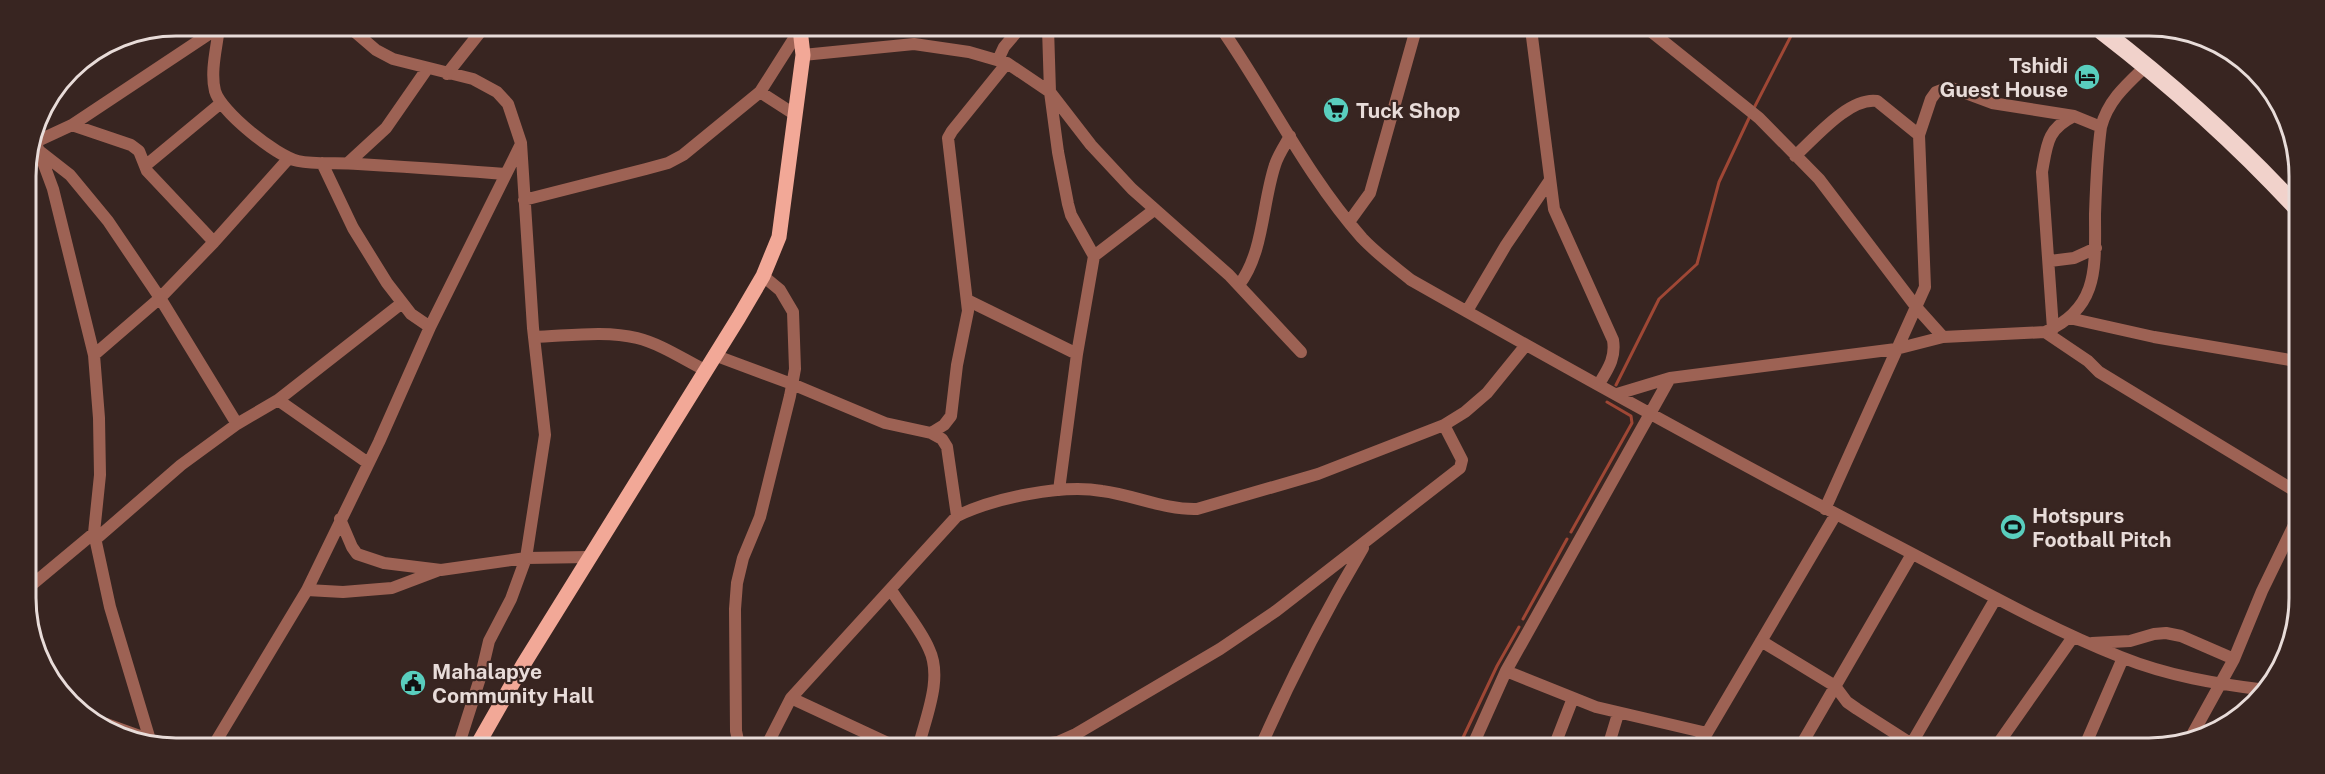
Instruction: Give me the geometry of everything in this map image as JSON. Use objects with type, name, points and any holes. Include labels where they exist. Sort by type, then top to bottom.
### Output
[{"type":"highway","points":[[2110,36],[2147,65],[2247,153],[2289,199]]},
{"type":"highway","points":[[2128,36],[2201,96],[2254,145],[2289,182]]},
{"type":"main road","points":[[481,738],[523,665],[763,276],[779,237],[803,56],[802,36]]},
{"type":"street","points":[[41,140],[72,125],[205,36]]},
{"type":"street","points":[[219,36],[213,73],[215,92],[221,103],[258,138],[289,158],[322,163],[505,174]]},
{"type":"street","points":[[359,36],[393,59],[473,80],[497,92],[508,104],[521,143],[534,337],[545,435],[526,558],[511,599],[489,641],[461,738]]},
{"type":"street","points":[[447,74],[477,36]]},
{"type":"street","points":[[524,200],[673,160],[688,152],[760,92],[796,36]]},
{"type":"street","points":[[931,433],[944,425],[951,416],[968,300],[948,138],[1003,62],[1004,47],[1013,36]]},
{"type":"street","points":[[1048,36],[1050,92],[1058,152],[1071,215],[1094,256],[1077,354],[1059,490]]},
{"type":"street","points":[[1226,36],[1329,197],[1363,239],[1411,280],[1830,511],[2073,637],[2123,658],[2163,671],[2221,685],[2255,689]]},
{"type":"street","points":[[1349,222],[1370,193],[1414,36]]},
{"type":"street","points":[[1532,36],[1550,180],[1558,220],[1613,340],[1615,350],[1612,361],[1599,384]]},
{"type":"street","points":[[1657,36],[1760,118],[1819,179],[1917,308],[1943,337]]},
{"type":"street","points":[[803,56],[914,44],[969,52],[1003,62],[1050,92],[1091,145],[1154,210],[1239,285],[1301,352]]},
{"type":"street","points":[[1617,394],[1670,378],[1896,349],[1943,337],[2049,330],[2069,318],[2077,311],[2089,290],[2096,257],[2096,214],[2101,127],[2104,112],[2116,95],[2147,65]]},
{"type":"street","points":[[348,163],[386,128],[427,69]]},
{"type":"street","points":[[1702,738],[1761,641],[1830,511],[1896,349],[1925,287],[1919,135],[1931,99],[1936,92],[1949,87],[1992,104],[2074,116],[2101,127]]},
{"type":"street","points":[[760,92],[794,114]]},
{"type":"street","points":[[1795,156],[1847,109],[1869,100],[1877,101],[1919,135]]},
{"type":"street","points":[[145,166],[221,103]]},
{"type":"street","points":[[2049,330],[2050,261],[2042,172],[2053,130],[2074,116]]},
{"type":"street","points":[[72,125],[130,146],[139,152],[145,166],[162,187],[214,242]]},
{"type":"street","points":[[1239,285],[1253,259],[1276,163],[1290,136]]},
{"type":"street","points":[[218,738],[308,590],[430,327],[521,143]]},
{"type":"street","points":[[39,148],[70,175],[108,221],[160,298],[237,424]]},
{"type":"street","points":[[38,153],[53,189],[94,355],[99,418],[100,475],[95,536],[110,607],[152,736]]},
{"type":"street","points":[[94,355],[160,298],[289,158]]},
{"type":"street","points":[[322,163],[353,228],[402,303],[411,315],[430,327]]},
{"type":"street","points":[[1467,311],[1506,245],[1550,180]]},
{"type":"street","points":[[1094,256],[1154,210]]},
{"type":"street","points":[[2050,261],[2074,258],[2096,248]]},
{"type":"street","points":[[738,738],[735,609],[737,583],[742,558],[759,517],[795,369],[793,312],[780,290],[763,276]]},
{"type":"street","points":[[968,300],[1077,354]]},
{"type":"street","points":[[36,582],[181,465],[237,424],[278,400],[402,303]]},
{"type":"street","points":[[2069,318],[2154,337],[2289,360]]},
{"type":"street","points":[[2049,330],[2099,372],[2289,487]]},
{"type":"street","points":[[534,337],[617,335],[636,338],[705,370]]},
{"type":"street","points":[[771,738],[791,698],[957,516],[973,508],[1059,490],[1102,490],[1183,509],[1197,509],[1318,474],[1444,424],[1465,412],[1487,393],[1526,345]]},
{"type":"street","points":[[714,355],[792,384],[885,423],[931,433],[942,439],[947,447],[957,516]]},
{"type":"street","points":[[1476,738],[1506,671],[1670,378]]},
{"type":"street","points":[[278,400],[368,464]]},
{"type":"street","points":[[1067,738],[1221,649],[1276,612],[1460,468],[1462,460],[1444,424]]},
{"type":"street","points":[[340,519],[357,554],[384,563],[441,570]]},
{"type":"street","points":[[2195,729],[2234,659],[2262,591],[2289,535]]},
{"type":"street","points":[[1265,738],[1327,609],[1366,542]]},
{"type":"street","points":[[1805,738],[1912,554]]},
{"type":"street","points":[[308,590],[343,592],[392,588],[441,570],[526,558],[590,557]]},
{"type":"street","points":[[891,590],[929,649],[933,666],[933,688],[921,738]]},
{"type":"street","points":[[1917,738],[1996,598]]},
{"type":"street","points":[[2087,643],[2130,641],[2166,633],[2181,636],[2234,659]]},
{"type":"street","points":[[2002,738],[2073,637]]},
{"type":"street","points":[[1761,641],[1836,686],[1847,702],[1901,738]]},
{"type":"street","points":[[2090,738],[2123,658]]},
{"type":"street","points":[[1506,671],[1618,714],[1707,733]]},
{"type":"street","points":[[791,698],[876,738]]},
{"type":"street","points":[[1557,738],[1573,698]]},
{"type":"street","points":[[1611,738],[1618,714]]},
{"type":"waterway","points":[[1754,108],[1791,36]]},
{"type":"waterway","points":[[1616,385],[1659,299],[1697,264],[1719,182],[1750,116]]},
{"type":"waterway","points":[[1571,532],[1632,423],[1631,416],[1607,402]]},
{"type":"waterway","points":[[1523,619],[1567,539]]},
{"type":"waterway","points":[[1463,738],[1497,666],[1519,627]]},
{"type":"place","name":"Tshidi Guest House","points":[[2087,77]]},
{"type":"place","name":"Tuck Shop","points":[[1336,110]]},
{"type":"place","name":"Hotspurs Football Pitch","points":[[2013,527]]},
{"type":"place","name":"Mahalapye Community Hall","points":[[413,683]]}]
